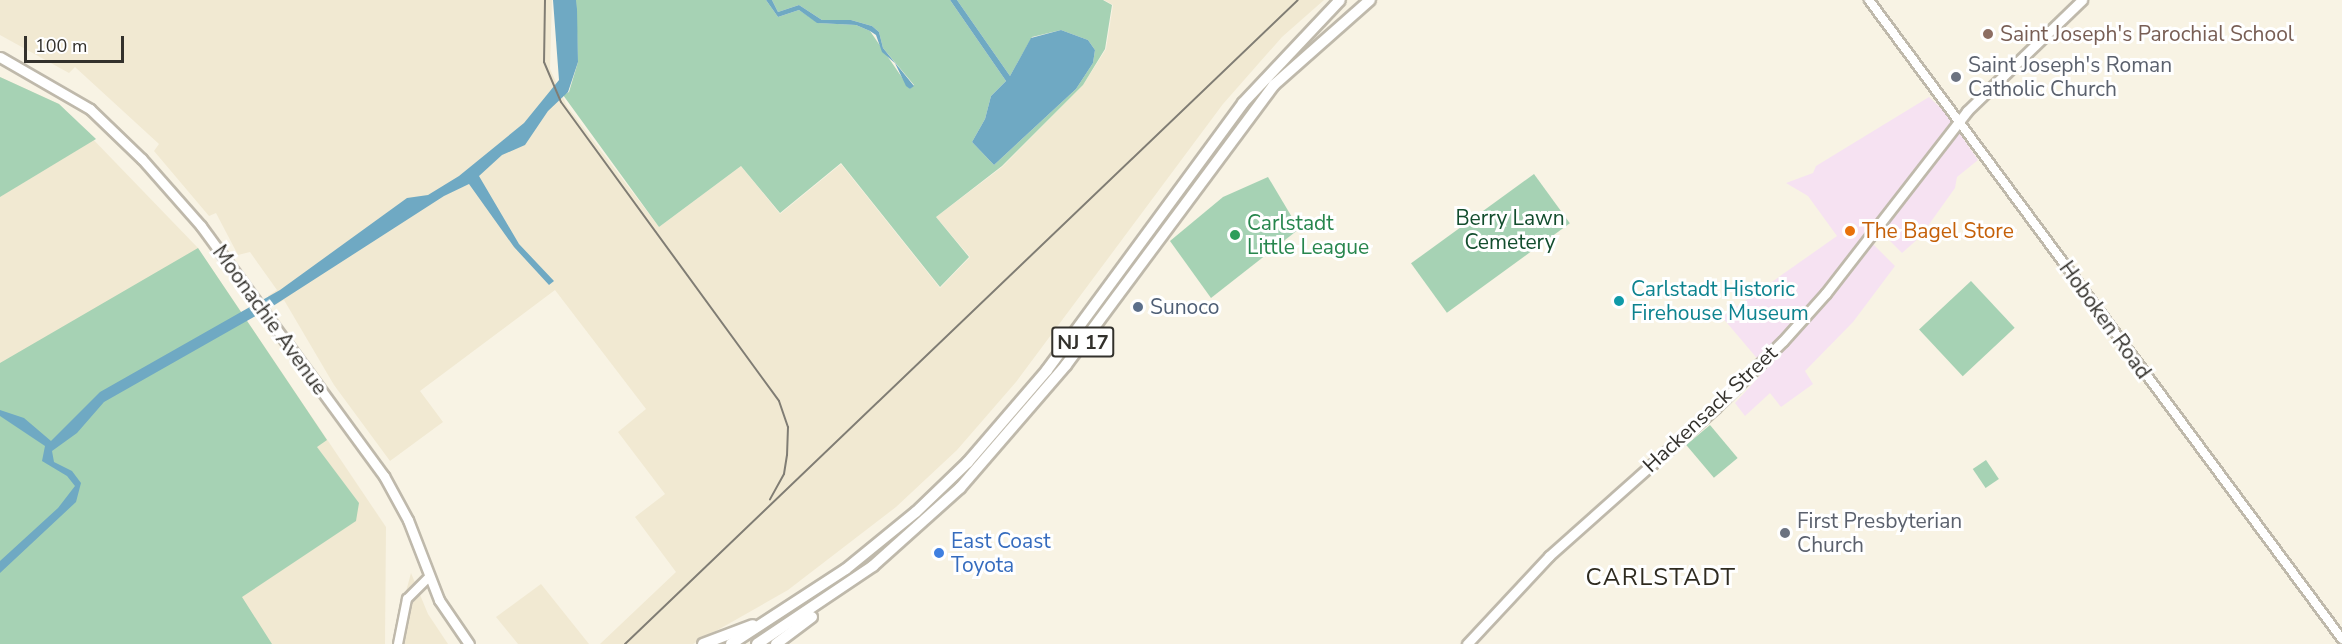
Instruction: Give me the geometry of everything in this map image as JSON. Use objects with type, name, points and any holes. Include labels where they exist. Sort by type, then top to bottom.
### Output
[{"type":"highway","points":[[1302,39],[1340,0]]},
{"type":"highway","name":"NJ 17","points":[[731,644],[784,613],[889,535],[969,462],[1047,370],[1243,103],[1302,39],[1350,0]]},
{"type":"highway","name":"NJ 17","points":[[757,644],[873,566],[960,488],[1035,404],[1274,85],[1370,0]]},
{"type":"highway","points":[[776,644],[873,566]]},
{"type":"highway","points":[[703,644],[784,613]]},
{"type":"main road","name":"Hackensack Street","points":[[1467,644],[1550,556],[1714,408],[1783,340],[1832,285],[1959,122],[2082,0]]},
{"type":"main road","name":"Moonachie Avenue","points":[[0,57],[66,91],[117,133],[201,226],[388,484],[408,520],[445,612],[469,644]]},
{"type":"street","name":"Hoboken Road","points":[[1869,0],[2342,639]]},
{"type":"street","points":[[398,644],[407,599],[429,577]]},
{"type":"shaded area","points":[[0,0],[552,0],[550,69],[567,106],[659,227],[741,166],[780,214],[841,164],[940,288],[970,257],[936,217],[1002,167],[1083,85],[1106,49],[1113,5],[1104,0],[1324,0],[1282,37],[1223,104],[1016,382],[957,450],[896,507],[788,590],[693,644],[600,644],[676,572],[635,517],[665,494],[618,432],[646,409],[555,290],[420,391],[443,422],[390,461],[334,385],[284,300],[275,305],[268,296],[277,290],[250,252],[238,255],[216,213],[209,216],[154,151],[159,144],[75,67],[69,73],[0,35]]},
{"type":"shaded area","points":[[0,77],[59,104],[198,248],[386,527],[385,644],[0,644]]},
{"type":"shaded area","points":[[1929,97],[1944,111],[1978,160],[1957,177],[1955,188],[1920,237],[1902,253],[1882,233],[1872,243],[1895,266],[1853,322],[1805,371],[1813,384],[1781,407],[1770,393],[1745,416],[1735,403],[1766,369],[1722,317],[1837,236],[1808,196],[1786,183],[1813,173],[1816,166]]},
{"type":"shaded area","points":[[411,573],[428,614],[448,644],[392,644]]},
{"type":"shaded area","points":[[541,584],[589,644],[518,644],[496,617]]},
{"type":"green space","points":[[576,0],[766,0],[778,17],[799,10],[818,23],[856,25],[870,31],[910,89],[914,85],[883,48],[879,32],[872,26],[851,20],[822,20],[799,5],[778,12],[772,0],[950,0],[1006,81],[991,96],[985,119],[972,142],[994,165],[1076,89],[1093,63],[1095,50],[1088,40],[1061,30],[1032,37],[1010,76],[957,0],[1103,0],[1112,5],[1105,49],[1083,85],[1002,166],[936,217],[969,257],[940,287],[841,163],[780,213],[741,166],[659,227],[563,95],[569,92],[578,62]]},
{"type":"green space","points":[[0,77],[59,104],[96,139],[0,197]]},
{"type":"green space","name":"Berry Lawn Cemetery","points":[[1534,174],[1570,223],[1447,313],[1411,263]]},
{"type":"green space","name":"Carlstadt Little League","points":[[1268,177],[1299,229],[1211,298],[1170,241],[1223,197]]},
{"type":"green space","points":[[198,248],[327,440],[317,447],[359,503],[356,521],[242,597],[272,644],[0,644],[0,363]]},
{"type":"green space","points":[[1971,281],[2015,328],[1963,376],[1919,329]]},
{"type":"green space","points":[[1710,425],[1738,458],[1714,478],[1686,445]]},
{"type":"green space","points":[[1986,460],[1999,479],[1986,488],[1973,469]]},
{"type":"water","points":[[553,0],[576,0],[578,62],[568,92],[548,111],[525,145],[502,155],[479,176],[519,244],[554,281],[549,285],[514,247],[469,184],[444,196],[273,306],[104,402],[77,433],[52,451],[54,462],[72,471],[81,483],[76,502],[0,573],[0,561],[58,508],[75,486],[67,476],[42,461],[45,446],[0,416],[0,410],[24,418],[51,441],[100,392],[280,290],[407,198],[428,195],[459,176],[524,123],[559,80]]},
{"type":"water","points":[[766,0],[772,0],[778,12],[799,5],[822,20],[851,20],[872,26],[879,32],[883,48],[914,86],[910,89],[906,86],[895,63],[882,52],[876,35],[870,31],[856,25],[817,23],[799,10],[778,17]]},
{"type":"water","points":[[950,0],[957,0],[1010,76],[1031,38],[1061,30],[1088,40],[1095,50],[1093,63],[1076,89],[994,165],[972,142],[985,119],[991,96],[1006,81]]},
{"type":"railway","points":[[545,0],[544,62],[561,102],[779,401],[788,427],[787,455],[784,474],[770,499]]},
{"type":"railway","points":[[625,644],[1298,0]]},
{"type":"place","name":"Saint Joseph's Parochial School","points":[[1988,34]]},
{"type":"place","name":"Saint Joseph's Roman Catholic Church","points":[[1956,77]]},
{"type":"place","name":"The Bagel Store","points":[[1850,231]]},
{"type":"place","name":"Carlstadt Little League","points":[[1235,235]]},
{"type":"place","name":"Carlstadt Historic Firehouse Museum","points":[[1619,301]]},
{"type":"place","name":"Sunoco","points":[[1138,307]]},
{"type":"place","name":"First Presbyterian Church","points":[[1785,533]]},
{"type":"place","name":"East Coast Toyota","points":[[939,553]]},
{"type":"district","name":"CARLSTADT","points":[[1661,578]]}]
